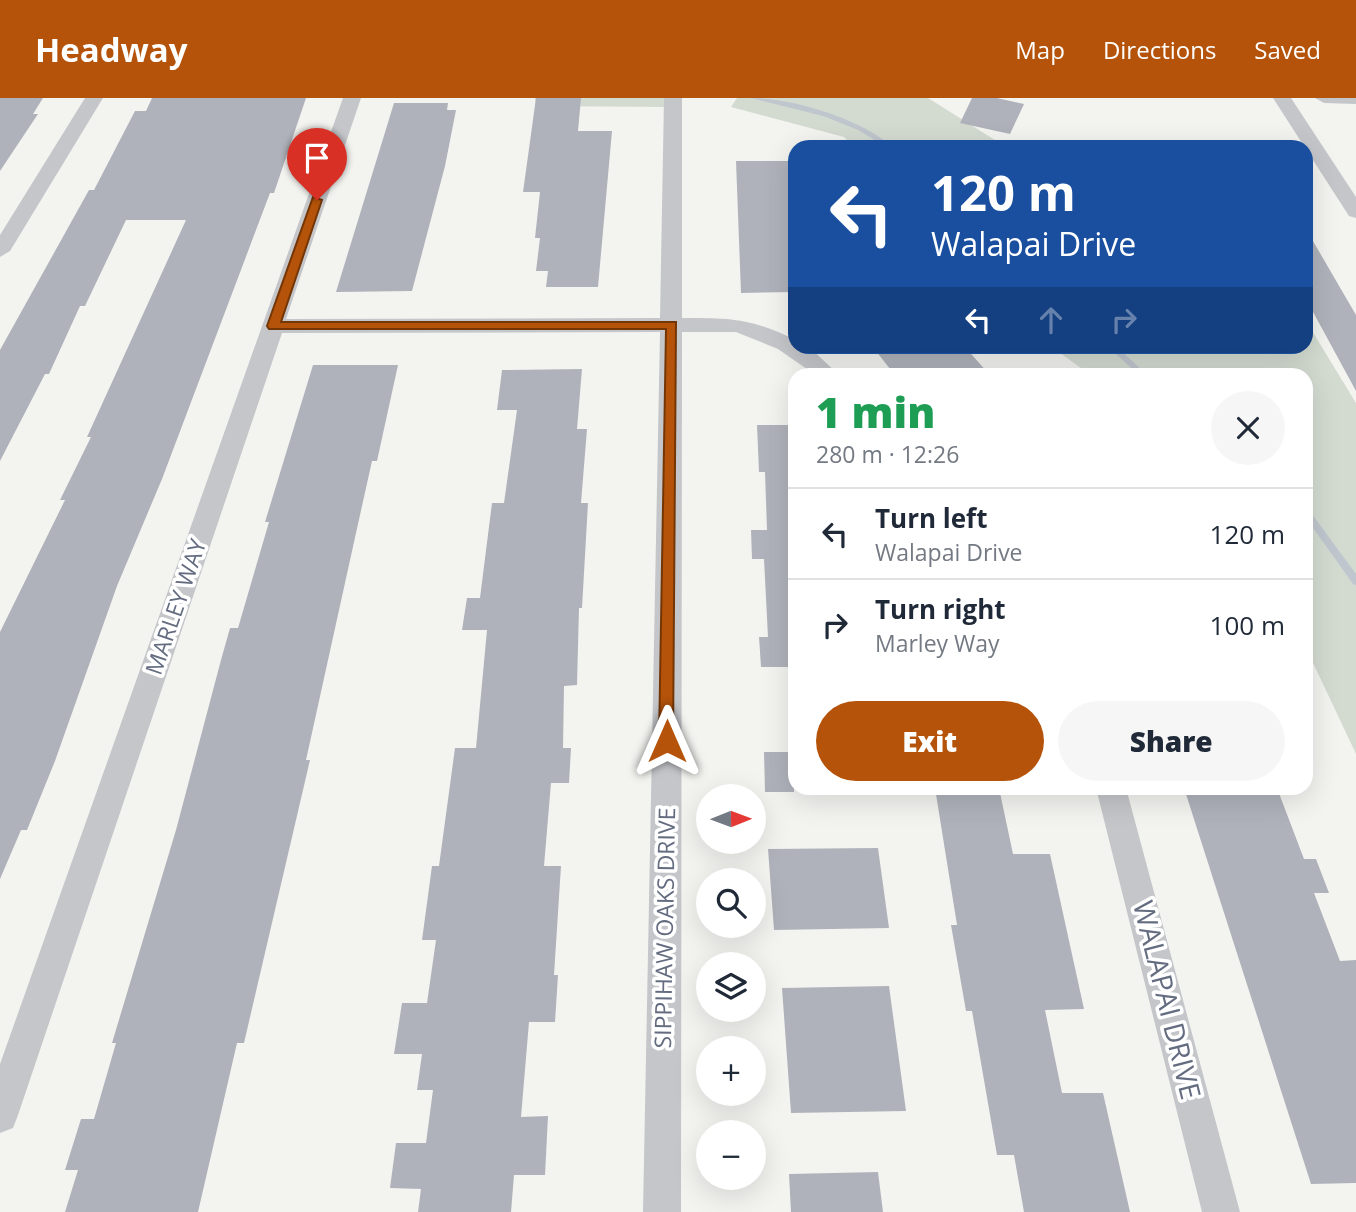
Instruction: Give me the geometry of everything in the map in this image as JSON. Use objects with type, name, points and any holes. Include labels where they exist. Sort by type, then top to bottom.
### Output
[{"type":"street","points":[[0,251],[94,98]]},
{"type":"street","name":"MARLEY WAY","points":[[0,1115],[352,98]]},
{"type":"street","name":"SIPPIHAW OAKS DRIVE","points":[[662,1212],[673,98]]},
{"type":"street","points":[[1282,98],[1309,140]]},
{"type":"street","points":[[1324,98],[1356,99]]},
{"type":"street","points":[[1313,146],[1356,212]]},
{"type":"street","points":[[273,326],[738,325],[775,337],[788,345]]},
{"type":"street","points":[[804,354],[822,368]]},
{"type":"street","name":"WALAPAI DRIVE","points":[[1113,795],[1221,1212]]},
{"type":"shaded area","points":[[535,98],[668,98],[664,107],[536,106]]},
{"type":"shaded area","points":[[737,98],[928,98],[995,140],[847,140],[731,107]]},
{"type":"shaded area","points":[[1313,332],[1356,403],[1356,754],[1313,663],[1313,368],[1081,368],[1062,354],[1313,354]]},
{"type":"building","points":[[0,98],[43,98],[33,114],[38,114],[0,171]]},
{"type":"building","points":[[152,98],[306,98],[274,193],[270,193],[162,479],[117,586],[55,761],[27,830],[21,830],[0,879],[0,632],[65,500],[60,500],[91,437],[87,437],[186,220],[126,220],[85,306],[80,306],[49,374],[45,374],[0,461],[0,350],[89,190],[94,190],[135,111],[146,111]]},
{"type":"building","points":[[536,98],[581,98],[578,131],[612,131],[598,287],[546,287],[548,271],[536,271],[540,238],[535,238],[540,192],[523,192]]},
{"type":"building","points":[[972,98],[997,98],[1024,104],[1010,134],[960,123]]},
{"type":"building","points":[[394,103],[448,103],[447,110],[456,110],[445,166],[412,291],[336,292]]},
{"type":"building","points":[[736,161],[788,161],[788,292],[741,293]]},
{"type":"building","points":[[1313,241],[1356,315],[1356,391],[1313,312]]},
{"type":"building","points":[[878,354],[971,354],[984,368],[889,368]]},
{"type":"building","points":[[313,365],[398,365],[377,461],[372,461],[306,760],[310,760],[244,1043],[237,1043],[198,1212],[65,1212],[78,1170],[65,1170],[81,1119],[94,1119],[116,1043],[112,1043],[176,830],[230,628],[238,628],[269,522],[265,522]]},
{"type":"building","points":[[582,369],[577,429],[587,429],[581,503],[588,503],[582,608],[579,608],[577,685],[564,686],[563,748],[571,748],[569,783],[551,783],[544,866],[561,866],[554,975],[558,975],[555,1022],[529,1022],[521,1117],[548,1116],[545,1175],[514,1175],[511,1212],[418,1212],[421,1189],[390,1188],[396,1143],[426,1143],[433,1090],[417,1090],[422,1054],[394,1054],[402,1003],[427,1003],[436,940],[422,940],[432,866],[439,866],[455,748],[476,748],[487,630],[462,630],[467,598],[480,598],[492,503],[504,503],[517,410],[497,410],[502,370]]},
{"type":"building","points":[[757,425],[788,425],[788,667],[761,667],[759,637],[768,637],[764,559],[752,559],[751,530],[767,530],[765,472],[759,472]]},
{"type":"building","points":[[764,752],[788,752],[788,792],[766,792]]},
{"type":"building","points":[[936,795],[1000,795],[1013,854],[1050,854],[1084,1009],[1045,1010],[1062,1093],[1103,1093],[1130,1212],[1024,1212],[1014,1155],[997,1155],[972,1011],[966,1011],[951,925],[957,925]]},
{"type":"building","points":[[1186,795],[1280,795],[1304,859],[1316,859],[1329,893],[1314,893],[1340,961],[1356,960],[1356,1183],[1311,1184]]},
{"type":"building","points":[[878,848],[889,928],[774,930],[768,849]]},
{"type":"building","points":[[889,986],[906,1111],[791,1113],[782,988]]},
{"type":"building","points":[[878,1172],[883,1212],[791,1212],[789,1174]]},
{"type":"waterway","points":[[754,98],[825,115],[880,140]]},
{"type":"waterway","points":[[1120,354],[1135,368]]},
{"type":"waterway","points":[[1313,522],[1356,581]]},
{"type":"route","points":[[317,200],[273,326],[672,325],[667,741]]}]
